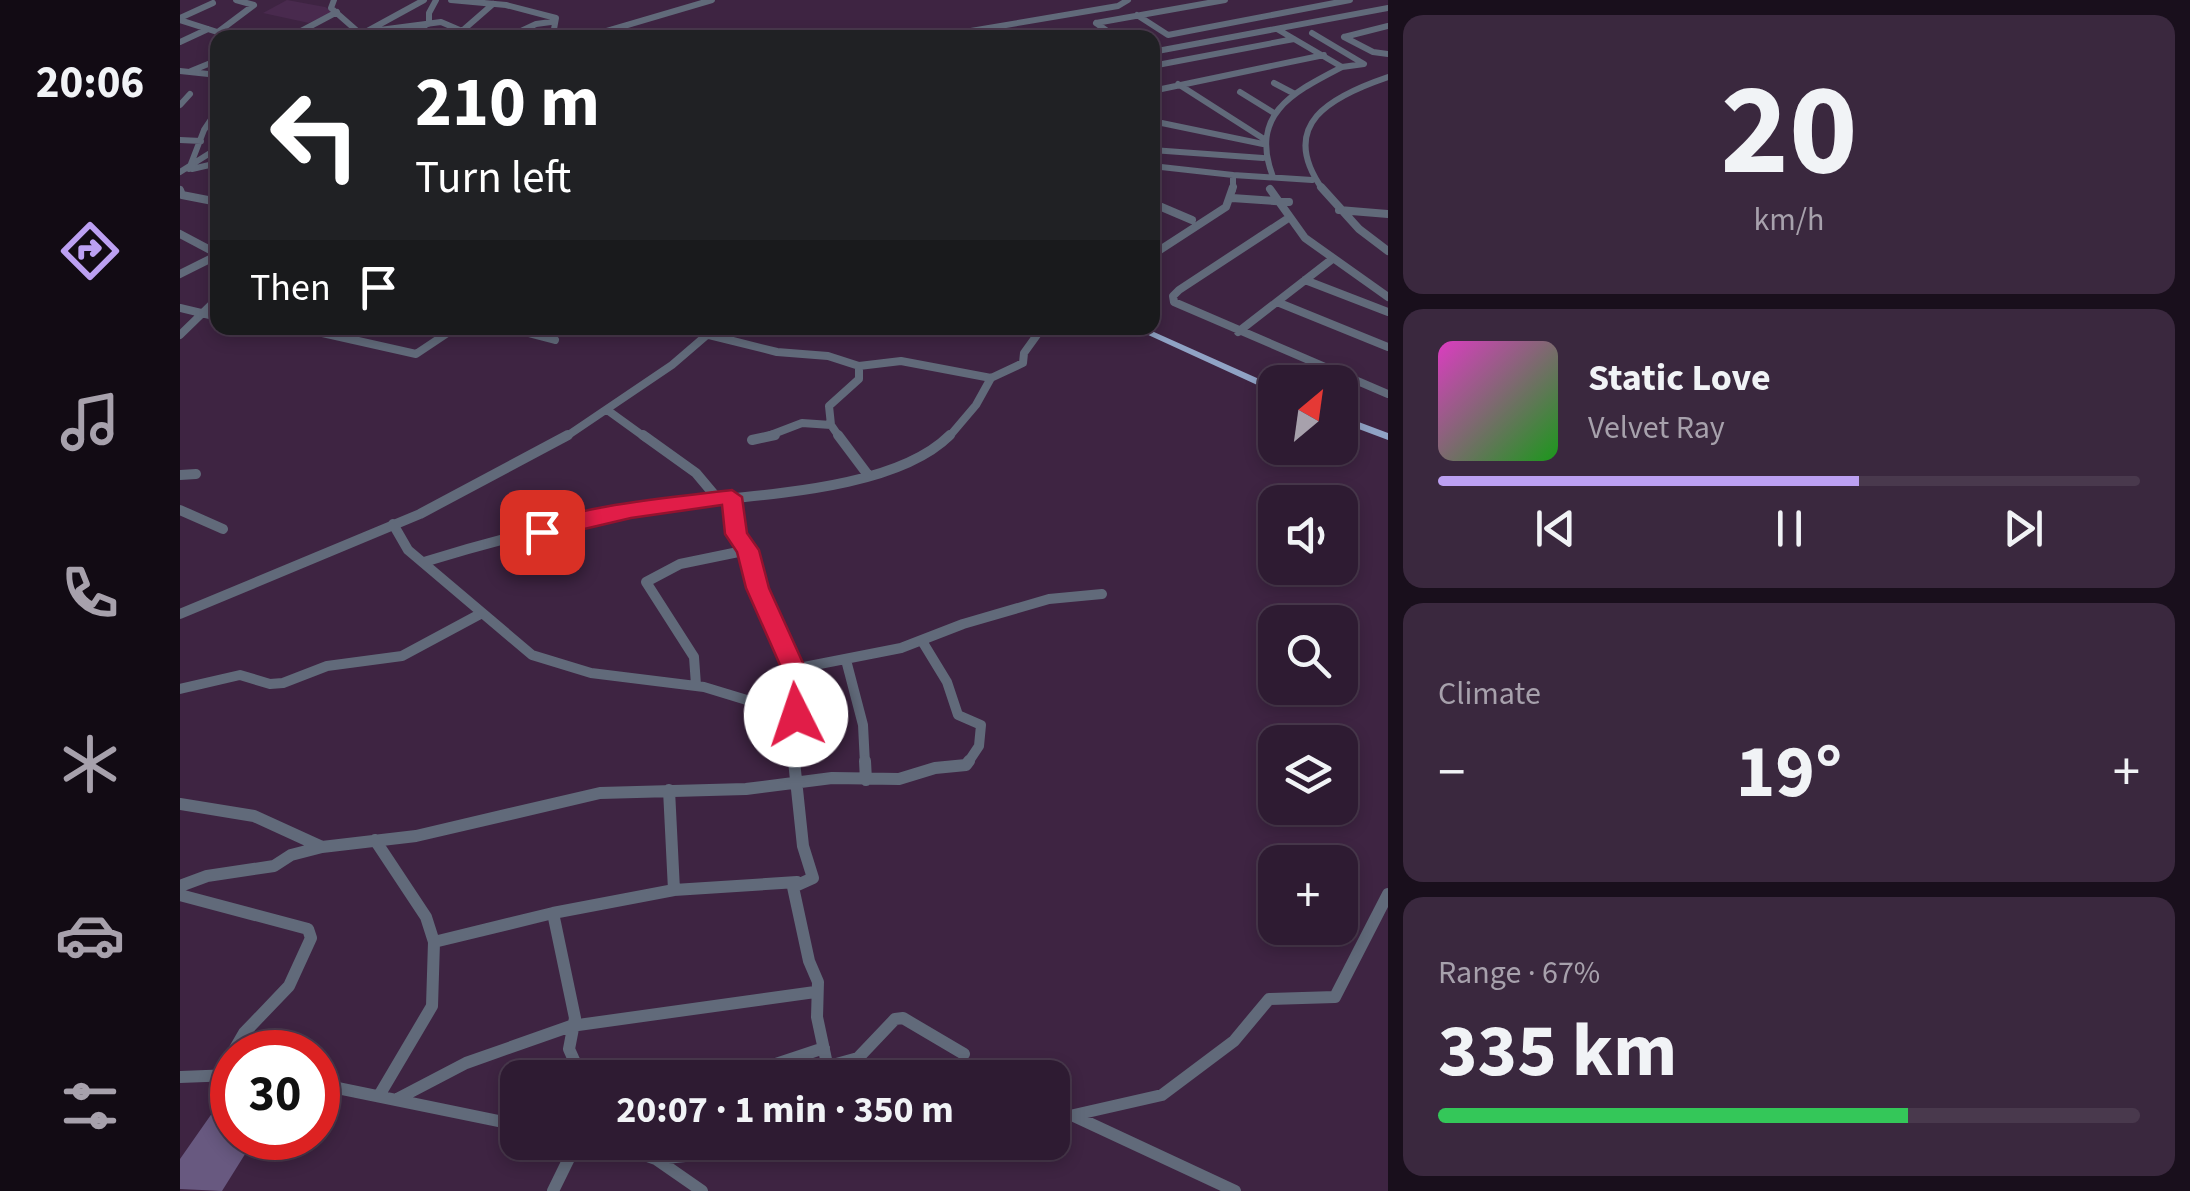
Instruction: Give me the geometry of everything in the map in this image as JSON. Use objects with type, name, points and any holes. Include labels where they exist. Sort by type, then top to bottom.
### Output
[{"type":"main road","points":[[1153,335],[1258,382]]},
{"type":"main road","points":[[1358,425],[1388,437]]},
{"type":"street","points":[[222,30],[236,24],[243,11],[254,5],[236,0]]},
{"type":"street","points":[[334,0],[332,8],[355,30]]},
{"type":"street","points":[[374,30],[422,0]]},
{"type":"street","points":[[428,30],[426,24],[436,0]]},
{"type":"street","points":[[454,0],[480,1],[556,18],[556,22]]},
{"type":"street","points":[[454,0],[478,13]]},
{"type":"street","points":[[610,30],[712,0]]},
{"type":"street","points":[[976,30],[1118,6],[1128,0]]},
{"type":"street","points":[[1106,30],[1096,23],[1225,0]]},
{"type":"street","points":[[1160,30],[1168,35],[1350,0]]},
{"type":"street","points":[[180,20],[212,3]]},
{"type":"street","points":[[466,30],[478,13],[492,4]]},
{"type":"street","points":[[1160,50],[1388,8]]},
{"type":"street","points":[[405,27],[406,10]]},
{"type":"street","points":[[303,30],[338,12]]},
{"type":"street","points":[[1137,16],[1160,30]]},
{"type":"street","points":[[180,20],[211,30]]},
{"type":"street","points":[[380,30],[447,22],[458,30]]},
{"type":"street","points":[[523,30],[556,22]]},
{"type":"street","points":[[551,30],[556,22]]},
{"type":"street","points":[[1388,26],[1343,35],[1373,52],[1388,54]]},
{"type":"street","points":[[1276,28],[1342,67]]},
{"type":"street","points":[[180,42],[208,29]]},
{"type":"street","points":[[1371,29],[1388,37]]},
{"type":"street","points":[[1273,177],[1263,158],[1263,141],[1274,113],[1293,94],[1342,67],[1364,64],[1312,33]]},
{"type":"street","points":[[1160,64],[1295,38]]},
{"type":"street","points":[[1160,89],[1325,55]]},
{"type":"street","points":[[189,72],[210,63]]},
{"type":"street","points":[[180,71],[210,74]]},
{"type":"street","points":[[1388,77],[1362,83],[1335,96],[1306,131],[1303,147],[1312,180],[1360,232],[1388,251]]},
{"type":"street","points":[[1274,83],[1293,94]]},
{"type":"street","points":[[1177,84],[1263,141]]},
{"type":"street","points":[[1240,92],[1274,113]]},
{"type":"street","points":[[180,105],[190,94]]},
{"type":"street","points":[[189,169],[201,142],[200,132],[210,119]]},
{"type":"street","points":[[1160,123],[1190,128],[1219,140],[1263,141]]},
{"type":"street","points":[[180,140],[201,142]]},
{"type":"street","points":[[1160,151],[1263,158]]},
{"type":"street","points":[[189,169],[210,154]]},
{"type":"street","points":[[1160,167],[1312,180]]},
{"type":"street","points":[[1160,250],[1216,215],[1232,198],[1233,176]]},
{"type":"street","points":[[1270,189],[1287,218],[1330,260],[1388,297]]},
{"type":"street","points":[[180,190],[182,195],[210,200]]},
{"type":"street","points":[[1232,198],[1290,202]]},
{"type":"street","points":[[1160,206],[1192,220]]},
{"type":"street","points":[[1339,210],[1388,214]]},
{"type":"street","points":[[1287,218],[1172,296],[1183,307],[1238,332],[1388,394]]},
{"type":"street","points":[[180,234],[210,252]]},
{"type":"street","points":[[180,274],[210,258]]},
{"type":"street","points":[[1238,332],[1330,260]]},
{"type":"street","points":[[1304,280],[1388,312]]},
{"type":"street","points":[[1276,302],[1388,347]]},
{"type":"street","points":[[180,335],[210,306]]},
{"type":"street","points":[[180,308],[210,315]]},
{"type":"street","points":[[331,335],[416,354],[444,335]]},
{"type":"street","points":[[536,335],[556,340]]},
{"type":"street","points":[[180,614],[393,524],[551,449],[610,412],[707,335]]},
{"type":"street","points":[[728,335],[777,352],[828,356],[860,366],[904,361],[991,378],[1023,363],[1024,353],[1037,335]]},
{"type":"street","points":[[860,366],[859,379],[829,406],[831,425],[868,475]]},
{"type":"street","points":[[424,562],[564,523],[828,485],[868,475],[940,445],[978,405],[991,378]]},
{"type":"street","points":[[610,412],[696,473],[717,498]]},
{"type":"street","points":[[752,440],[780,434],[802,423],[831,425]]},
{"type":"street","points":[[180,475],[196,474]]},
{"type":"street","points":[[434,942],[674,890],[813,878],[803,846],[794,784],[794,669],[757,588],[748,550],[736,534],[732,497]]},
{"type":"street","points":[[180,510],[222,529]]},
{"type":"street","points":[[393,524],[408,550],[532,655],[570,672],[696,685],[796,715]]},
{"type":"street","points":[[696,685],[694,658],[646,582],[680,564],[748,550]]},
{"type":"street","points":[[794,669],[922,642],[963,624],[1049,598],[1102,594]]},
{"type":"street","points":[[180,689],[240,675],[256,676],[270,684],[283,683],[326,666],[402,656],[482,614]]},
{"type":"street","points":[[180,886],[207,876],[274,866],[291,855],[322,846],[416,836],[581,796],[794,784],[832,778],[899,779],[935,768],[966,765],[979,746],[981,725],[958,715],[947,682],[922,642]]},
{"type":"street","points":[[846,660],[862,718],[866,780]]},
{"type":"street","points":[[669,790],[674,890]]},
{"type":"street","points":[[180,804],[239,809],[272,820],[322,846]]},
{"type":"street","points":[[375,840],[426,917],[434,942],[432,1006],[380,1094]]},
{"type":"street","points":[[800,881],[793,887],[809,962],[818,982],[814,992],[827,1060]]},
{"type":"street","points":[[1070,1117],[1117,1108],[1170,1090],[1234,1041],[1269,999],[1335,998],[1388,894]]},
{"type":"street","points":[[180,896],[308,930],[310,938],[289,986],[246,1030]]},
{"type":"street","points":[[554,913],[563,974],[575,1018],[569,1049],[574,1060]]},
{"type":"street","points":[[399,1098],[466,1063],[571,1026],[814,992]]},
{"type":"street","points":[[854,1060],[895,1019],[903,1018],[964,1054]]},
{"type":"street","points":[[788,1060],[824,1048]]},
{"type":"street","points":[[180,1077],[210,1076]]},
{"type":"street","points":[[340,1088],[500,1121]]},
{"type":"street","points":[[1073,1116],[1235,1191]]},
{"type":"street","points":[[552,1191],[568,1160]]},
{"type":"street","points":[[657,1160],[702,1191]]},
{"type":"shaded area","points":[[287,0],[334,12],[309,23],[263,13]]},
{"type":"building","points":[[210,1116],[210,1160],[241,1160],[222,1191],[180,1189],[180,1159]]},
{"type":"route","points":[[542,532],[564,523],[631,510],[732,497],[736,534],[748,550],[757,588],[796,674],[796,715]]}]
